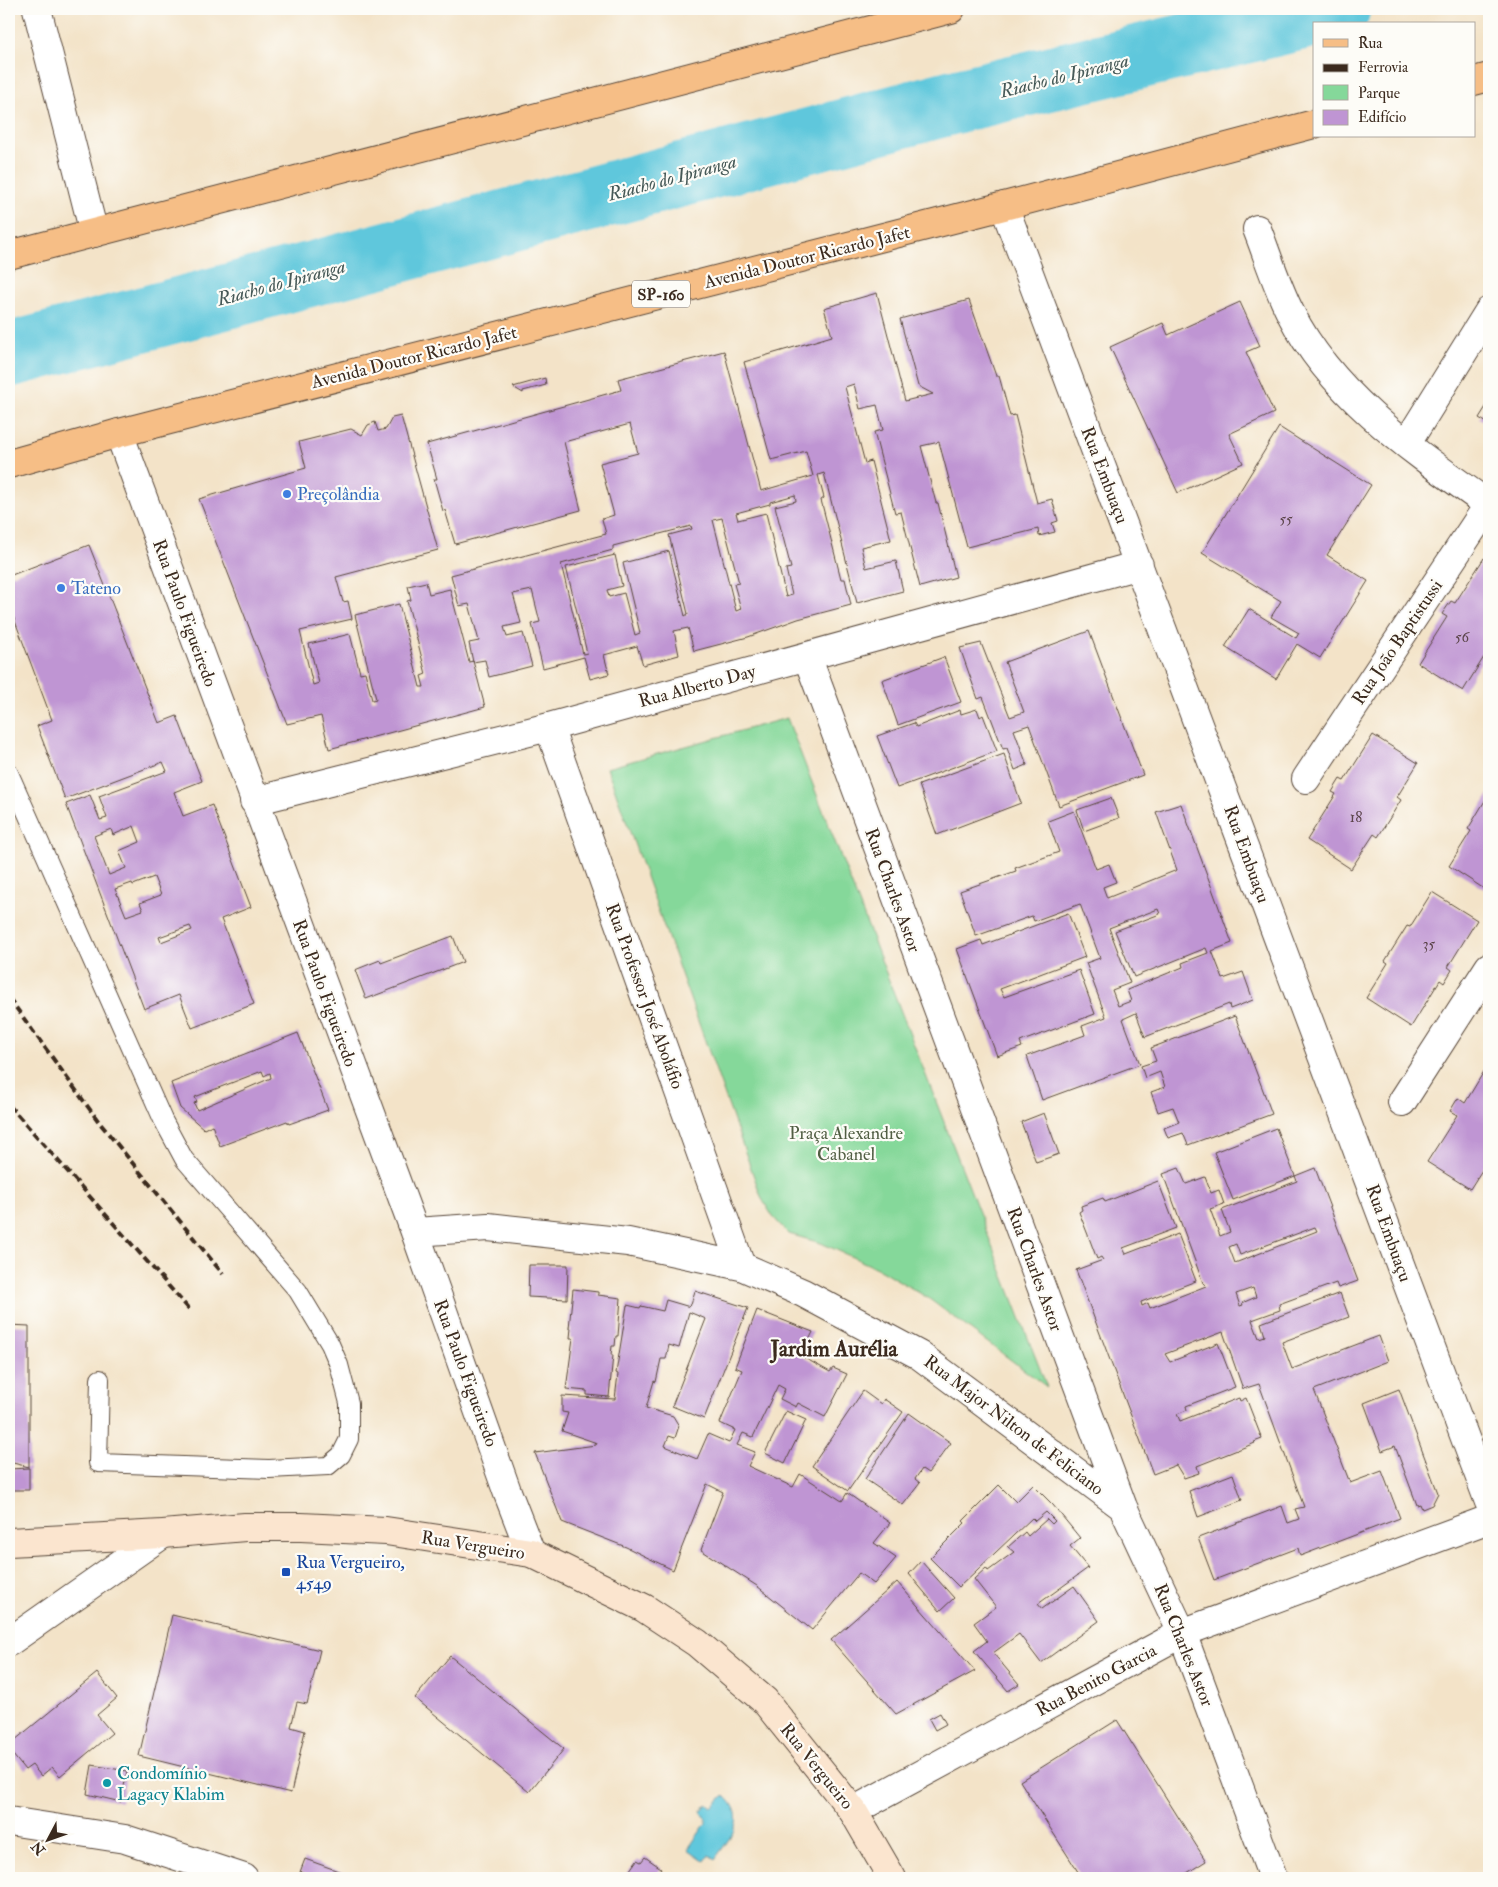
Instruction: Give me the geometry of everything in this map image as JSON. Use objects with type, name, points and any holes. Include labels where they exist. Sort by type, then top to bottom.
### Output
[{"type":"main road","points":[[9,255],[936,11]]},
{"type":"main road","points":[[1476,80],[1489,77]]},
{"type":"main road","name":"Avenida Doutor Ricardo Jafet","points":[[9,464],[119,433],[1004,206],[1313,124]]},
{"type":"main road","name":"Rua Vergueiro","points":[[9,1542],[163,1534],[245,1527],[300,1527],[386,1531],[531,1553],[644,1608],[696,1643],[765,1700],[854,1811],[892,1878]]},
{"type":"street","points":[[38,9],[94,233]]},
{"type":"street","name":"Rua Embuaçu","points":[[1004,206],[1489,1502]]},
{"type":"street","points":[[1257,229],[1291,314],[1322,364],[1358,404],[1489,504]]},
{"type":"street","points":[[1407,443],[1489,311]]},
{"type":"street","name":"Rua Paulo Figueiredo","points":[[119,433],[415,1232],[508,1494],[531,1553]]},
{"type":"street","name":"Rua João Baptistussi","points":[[1306,779],[1489,504]]},
{"type":"street","name":"Rua Alberto Day","points":[[254,800],[549,727],[1139,564]]},
{"type":"street","name":"Rua Charles Astor","points":[[806,656],[1123,1507],[1182,1633],[1273,1878]]},
{"type":"street","name":"Rua Professor José Aboláfio","points":[[549,727],[741,1266]]},
{"type":"street","points":[[1402,1102],[1489,967]]},
{"type":"street","name":"Rua Major Nilton de Feliciano","points":[[415,1232],[488,1227],[628,1242],[741,1266],[802,1293],[919,1355],[1123,1507]]},
{"type":"street","name":"Rua Benito Garcia","points":[[854,1811],[1182,1633],[1489,1519]]},
{"type":"street","points":[[9,1642],[163,1534]]},
{"type":"street","points":[[9,1821],[125,1840],[244,1878]]},
{"type":"lane","points":[[9,773],[163,1120],[184,1159],[298,1291],[330,1344],[339,1365],[349,1403],[349,1439],[341,1455],[328,1466],[269,1469],[98,1463],[100,1379]]},
{"type":"green space","name":"Praça Alexandre Cabanel","points":[[787,718],[1047,1387],[928,1298],[881,1270],[821,1243],[789,1234],[773,1217],[762,1199],[607,768]]},
{"type":"water","points":[[724,1795],[732,1803],[736,1812],[737,1820],[735,1827],[715,1859],[709,1855],[705,1861],[688,1849],[706,1823],[706,1819],[701,1811],[707,1804],[712,1808]]},
{"type":"building","points":[[877,293],[905,401],[933,394],[918,386],[900,319],[969,300],[996,376],[999,376],[1010,416],[1015,415],[1037,503],[1052,499],[1058,521],[1052,523],[1055,532],[1039,536],[1038,529],[967,547],[939,442],[921,446],[936,503],[938,503],[956,577],[920,587],[901,512],[895,513],[874,432],[883,430],[877,405],[860,409],[854,384],[845,387],[865,463],[871,461],[891,540],[861,547],[866,568],[896,561],[903,591],[857,603],[824,473],[818,475],[824,498],[821,500],[841,579],[845,579],[851,605],[798,619],[748,637],[694,651],[688,628],[674,631],[679,655],[643,665],[637,646],[604,655],[609,674],[590,679],[584,657],[543,668],[532,624],[540,622],[532,590],[513,594],[521,623],[504,627],[507,637],[523,633],[532,666],[489,677],[485,660],[473,662],[469,643],[479,641],[469,604],[459,606],[451,575],[606,534],[602,519],[614,515],[600,463],[638,453],[630,424],[564,442],[581,510],[455,544],[434,479],[437,479],[427,444],[621,390],[618,379],[724,351],[761,491],[813,476],[806,451],[771,460],[744,362],[832,336],[824,308]],"holes":[[[795,495],[796,501],[775,506],[791,568],[786,569],[792,595],[786,597],[766,513],[738,520],[736,513]],[[722,518],[739,583],[734,584],[741,609],[736,611],[713,520]],[[691,526],[692,529],[669,535],[688,614],[685,616],[669,551],[623,563],[640,633],[635,635],[624,593],[609,597],[607,590],[622,586],[615,555],[566,567],[587,653],[583,654],[561,564],[613,550],[613,546]]]},
{"type":"building","points":[[1240,302],[1260,346],[1246,352],[1274,413],[1229,434],[1243,463],[1178,493],[1110,347],[1163,323],[1168,335]]},
{"type":"building","points":[[545,378],[546,385],[523,391],[523,393],[513,387]]},
{"type":"building","points":[[1489,402],[1489,424],[1479,418]]},
{"type":"building","points":[[401,416],[438,550],[336,577],[343,602],[348,601],[352,619],[300,631],[313,685],[319,683],[309,644],[350,634],[360,673],[365,672],[372,700],[376,699],[355,615],[399,604],[420,687],[424,687],[421,676],[426,674],[407,601],[411,600],[408,586],[426,582],[429,594],[450,589],[469,662],[473,661],[485,707],[329,749],[321,716],[287,724],[199,499],[306,468],[299,442],[351,429],[362,435],[368,425],[375,422],[378,431],[386,429],[392,418]]},
{"type":"building","points":[[1279,427],[1371,485],[1327,555],[1368,581],[1320,658],[1297,644],[1276,679],[1225,647],[1249,609],[1296,638],[1299,633],[1271,617],[1281,601],[1202,553]]},
{"type":"building","points":[[89,545],[159,723],[177,716],[202,781],[174,792],[183,816],[212,805],[251,907],[221,919],[254,1004],[192,1028],[179,995],[144,1009],[66,804],[90,795],[100,820],[107,818],[99,796],[167,771],[163,762],[65,799],[37,726],[52,720],[9,605],[9,576]],"holes":[[[134,826],[140,842],[119,851],[126,868],[109,875],[94,836],[111,829],[113,835]],[[154,877],[161,895],[140,903],[143,910],[126,916],[115,889],[132,883],[133,885]],[[190,926],[192,930],[161,942],[159,937]]]},
{"type":"building","points":[[1484,558],[1489,561],[1489,656],[1488,659],[1484,657],[1463,691],[1418,663],[1447,617],[1442,614],[1451,601],[1455,603]]},
{"type":"building","points":[[1089,631],[1143,775],[1059,806],[1029,725],[1014,730],[1027,765],[1015,770],[1007,748],[1003,749],[983,697],[978,699],[960,648],[981,643],[1010,717],[1024,712],[1005,662]]},
{"type":"building","points":[[944,657],[961,702],[898,725],[882,680]]},
{"type":"building","points":[[977,709],[980,717],[983,715],[997,751],[897,788],[877,736],[914,723],[916,727],[960,710],[961,714]]},
{"type":"building","points":[[1373,735],[1418,763],[1397,797],[1401,800],[1378,837],[1374,834],[1351,869],[1307,840],[1336,794],[1332,792],[1340,779],[1344,781]]},
{"type":"building","points":[[1004,754],[1021,803],[937,835],[919,785]]},
{"type":"building","points":[[1489,794],[1489,892],[1449,866],[1471,831],[1468,829]]},
{"type":"building","points":[[1111,798],[1119,818],[1084,831],[1077,810]]},
{"type":"building","points":[[1181,804],[1232,943],[1212,951],[1223,979],[1243,972],[1253,1000],[1230,1009],[1229,1004],[1145,1037],[1136,1013],[1123,1019],[1140,1064],[1042,1100],[1027,1056],[1085,1035],[1082,1026],[1106,1017],[1086,963],[1100,958],[1080,904],[1034,921],[1032,916],[976,936],[960,891],[1016,871],[1015,868],[1059,852],[1048,821],[1074,811],[1096,869],[1109,864],[1116,882],[1103,887],[1107,898],[1177,870],[1156,812]],"holes":[[[1158,909],[1160,914],[1115,931],[1134,977],[1206,948],[1208,953],[1182,963],[1183,967],[1127,990],[1131,1001],[1118,1006],[1112,990],[1130,983],[1109,928]]]},
{"type":"building","points":[[1432,892],[1477,920],[1448,967],[1452,970],[1444,983],[1440,980],[1411,1027],[1366,998],[1388,963],[1385,961],[1407,926],[1410,927]]},
{"type":"building","points":[[1068,913],[1085,957],[1000,989],[1004,997],[1079,970],[1095,1014],[1020,1042],[1022,1047],[997,1056],[957,949],[981,940],[983,945]]},
{"type":"building","points":[[453,936],[463,962],[366,999],[355,970],[380,960],[381,963]]},
{"type":"building","points":[[1235,1016],[1272,1114],[1188,1145],[1183,1133],[1168,1138],[1164,1128],[1179,1122],[1173,1107],[1158,1112],[1151,1092],[1165,1087],[1160,1072],[1145,1078],[1141,1066],[1156,1061],[1151,1048]]},
{"type":"building","points":[[298,1033],[328,1110],[289,1124],[287,1121],[220,1146],[212,1125],[204,1129],[180,1108],[171,1083]],"holes":[[[262,1071],[264,1076],[270,1073],[271,1078],[197,1110],[194,1103],[197,1102],[195,1097]]]},
{"type":"building","points":[[1489,1063],[1489,1159],[1470,1189],[1427,1162],[1457,1115],[1450,1111],[1458,1098],[1465,1103]]},
{"type":"building","points":[[1044,1113],[1059,1154],[1036,1162],[1021,1122]]},
{"type":"building","points":[[1276,1128],[1295,1176],[1233,1200],[1214,1152]]},
{"type":"building","points":[[1179,1168],[1186,1184],[1205,1177],[1211,1193],[1219,1190],[1224,1204],[1210,1209],[1220,1236],[1230,1232],[1222,1210],[1297,1181],[1295,1176],[1315,1168],[1358,1281],[1338,1288],[1336,1283],[1279,1304],[1280,1310],[1252,1320],[1259,1338],[1265,1336],[1261,1323],[1340,1293],[1349,1317],[1282,1342],[1292,1369],[1379,1336],[1388,1361],[1314,1390],[1350,1483],[1382,1471],[1400,1518],[1300,1556],[1298,1548],[1214,1580],[1198,1538],[1282,1506],[1288,1523],[1299,1519],[1295,1509],[1304,1507],[1259,1384],[1243,1389],[1223,1332],[1165,1354],[1170,1362],[1218,1343],[1235,1387],[1186,1406],[1187,1410],[1177,1414],[1180,1421],[1239,1398],[1240,1401],[1246,1398],[1262,1439],[1197,1466],[1199,1473],[1184,1478],[1176,1465],[1153,1474],[1076,1270],[1103,1260],[1101,1257],[1097,1259],[1079,1212],[1082,1210],[1081,1206],[1103,1198],[1105,1202],[1158,1181],[1176,1228],[1123,1248],[1126,1254],[1178,1234],[1196,1281],[1141,1302],[1142,1306],[1148,1303],[1150,1308],[1206,1286],[1203,1283],[1163,1174]],"holes":[[[1315,1227],[1317,1231],[1235,1263],[1229,1247],[1236,1244],[1240,1255]],[[1253,1288],[1256,1297],[1242,1303],[1243,1305],[1240,1306],[1236,1294]]]},
{"type":"building","points":[[529,1265],[568,1265],[567,1299],[528,1297]]},
{"type":"building","points":[[573,1289],[598,1292],[598,1295],[621,1298],[618,1336],[616,1336],[615,1346],[612,1346],[611,1355],[613,1355],[609,1397],[587,1395],[587,1391],[566,1389],[573,1338],[570,1338],[571,1328],[569,1328]]},
{"type":"building","points":[[695,1291],[748,1308],[704,1419],[672,1406],[706,1319],[689,1312],[679,1348],[669,1345],[666,1359],[661,1359],[656,1382],[654,1381],[646,1408],[673,1416],[679,1426],[675,1438],[669,1436],[665,1446],[697,1459],[708,1434],[729,1443],[735,1430],[720,1423],[742,1370],[735,1367],[757,1310],[813,1332],[801,1356],[830,1372],[833,1368],[847,1374],[825,1417],[798,1403],[796,1407],[780,1399],[785,1389],[778,1385],[753,1437],[743,1433],[737,1445],[755,1452],[748,1466],[793,1487],[800,1474],[842,1501],[847,1493],[890,1523],[874,1543],[896,1558],[874,1584],[859,1573],[812,1630],[757,1586],[701,1550],[723,1492],[707,1484],[673,1570],[626,1547],[562,1522],[535,1453],[596,1445],[597,1443],[562,1431],[568,1413],[562,1412],[562,1396],[615,1399],[618,1374],[616,1373],[627,1305],[663,1311],[666,1300],[690,1307]]},
{"type":"building","points":[[9,1325],[29,1326],[29,1467],[9,1462]]},
{"type":"building","points":[[1399,1389],[1438,1493],[1432,1505],[1422,1509],[1420,1504],[1417,1505],[1395,1446],[1382,1451],[1364,1403]]},
{"type":"building","points":[[863,1391],[881,1404],[884,1399],[903,1412],[848,1491],[812,1466]]},
{"type":"building","points":[[786,1411],[806,1420],[785,1463],[765,1453]]},
{"type":"building","points":[[909,1413],[951,1443],[928,1473],[922,1469],[915,1479],[920,1483],[903,1505],[865,1479]]},
{"type":"building","points":[[29,1468],[29,1490],[9,1490],[9,1469]]},
{"type":"building","points":[[1233,1474],[1242,1500],[1198,1517],[1189,1491]]},
{"type":"building","points":[[999,1485],[1016,1502],[1033,1485],[1053,1505],[1080,1538],[1070,1546],[1088,1568],[1038,1604],[1042,1609],[1074,1586],[1099,1621],[1041,1663],[1019,1634],[993,1653],[1019,1684],[1008,1691],[974,1651],[987,1641],[974,1623],[996,1607],[974,1579],[986,1568],[988,1571],[1014,1552],[1008,1547],[1025,1532],[1028,1536],[1047,1519],[1052,1524],[1055,1521],[1046,1512],[1035,1521],[1032,1518],[959,1587],[930,1558]]},
{"type":"building","points":[[921,1561],[954,1598],[940,1611],[909,1574]]},
{"type":"building","points":[[897,1582],[975,1671],[896,1714],[831,1640]]},
{"type":"building","points":[[172,1615],[320,1650],[307,1704],[297,1702],[291,1727],[305,1731],[291,1793],[139,1756]]},
{"type":"building","points":[[450,1656],[564,1749],[529,1792],[415,1698]]},
{"type":"building","points":[[97,1673],[117,1698],[97,1715],[112,1733],[60,1776],[52,1767],[41,1776],[32,1765],[25,1770],[9,1750],[9,1745]]},
{"type":"building","points":[[940,1713],[946,1724],[935,1730],[929,1719]]},
{"type":"building","points":[[1117,1720],[1206,1861],[1179,1878],[1082,1878],[1020,1781]]},
{"type":"building","name":"Condomínio Lagacy Klabim","points":[[92,1765],[127,1771],[121,1802],[87,1794]]},
{"type":"building","points":[[645,1857],[661,1868],[655,1878],[633,1878],[627,1874],[637,1860],[641,1862]]},
{"type":"building","points":[[305,1859],[344,1873],[342,1878],[314,1878],[300,1872]]},
{"type":"waterway","name":"Riacho do Ipiranga","points":[[9,355],[956,101],[1338,9]]},
{"type":"railway","points":[[9,998],[99,1122],[223,1274]]},
{"type":"railway","points":[[9,1105],[189,1309]]},
{"type":"place","name":"Preçolândia","points":[[287,494]]},
{"type":"place","name":"Tateno","points":[[61,588]]},
{"type":"place","name":"Rua Vergueiro, 4549","points":[[286,1572]]},
{"type":"place","name":"Condomínio Lagacy Klabim","points":[[107,1783]]},
{"type":"district","name":"Jardim Aurélia","points":[[834,1348]]}]
